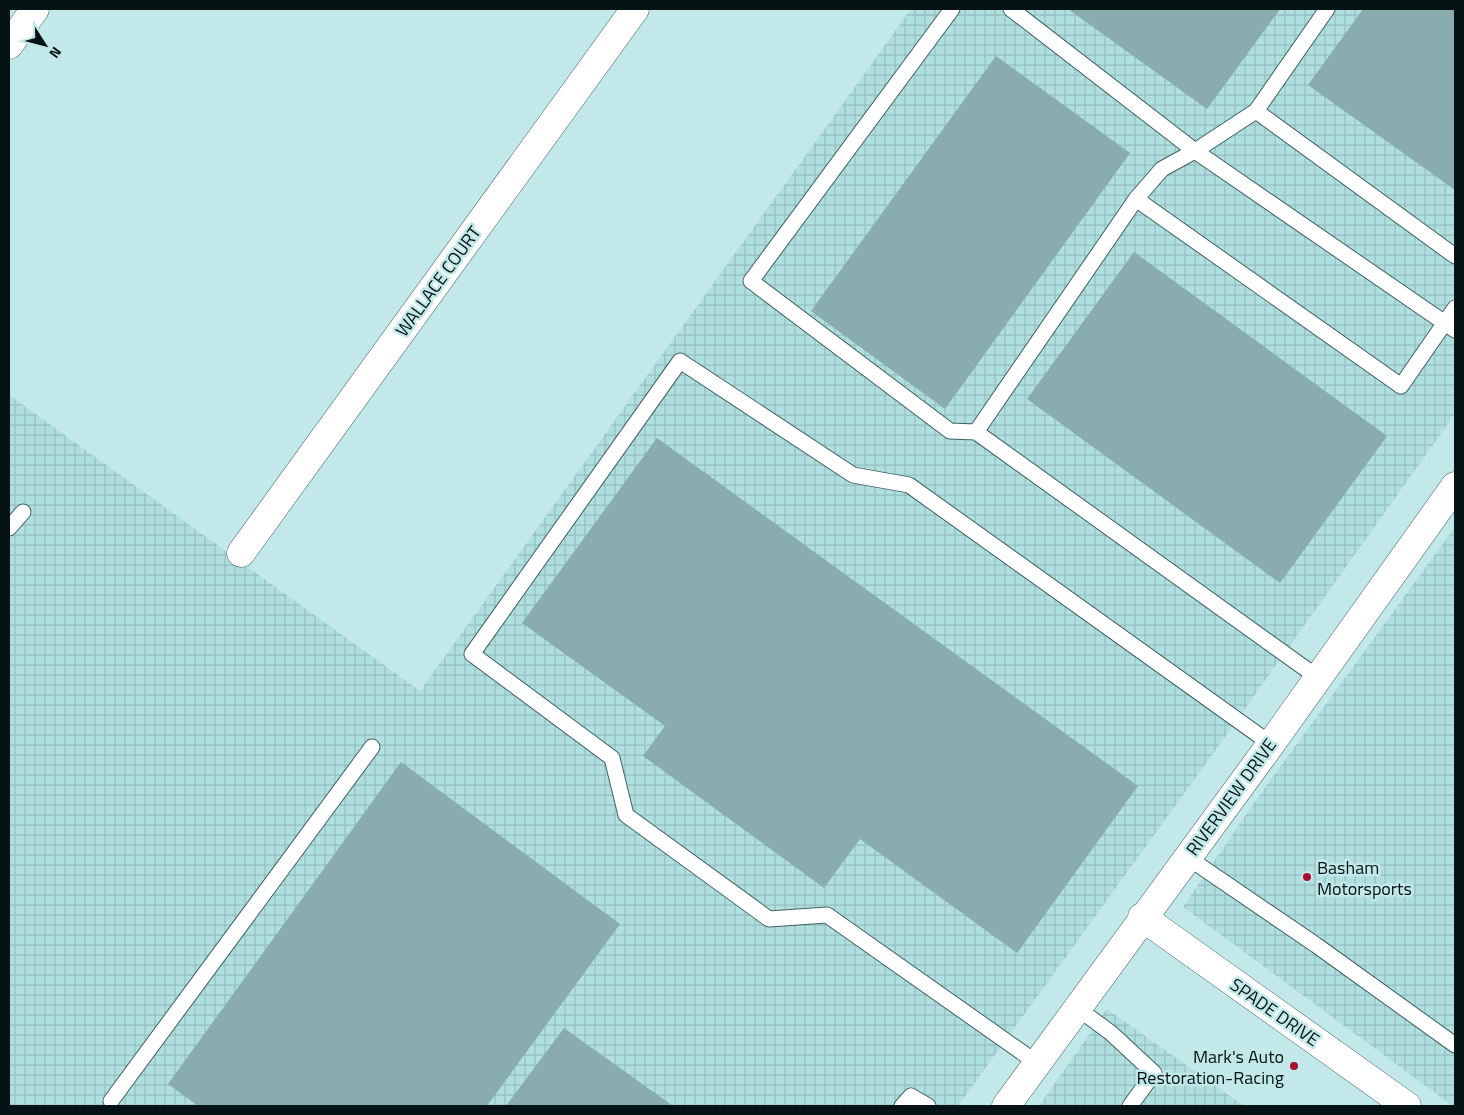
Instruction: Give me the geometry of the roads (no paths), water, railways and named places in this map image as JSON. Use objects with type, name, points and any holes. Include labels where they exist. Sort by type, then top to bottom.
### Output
[{"type":"street","points":[[9,45],[35,9]]},
{"type":"street","name":"WALLACE COURT","points":[[241,553],[635,9]]},
{"type":"street","name":"RIVERVIEW DRIVE","points":[[1006,1106],[1142,917],[1271,744],[1455,486]]},
{"type":"street","name":"SPADE DRIVE","points":[[1142,917],[1407,1106]]},
{"type":"lane","points":[[952,9],[750,281],[950,431],[976,432],[1317,677]]},
{"type":"lane","points":[[1011,9],[1195,151],[1450,326]]},
{"type":"lane","points":[[976,432],[1136,199],[1162,169],[1195,151],[1256,111],[1327,9]]},
{"type":"lane","points":[[1256,111],[1455,256]]},
{"type":"lane","points":[[1136,199],[1401,386],[1450,326],[1455,308]]},
{"type":"lane","points":[[1037,1064],[827,915],[769,919],[745,902],[626,815],[612,758],[472,654],[680,361],[853,475],[909,485],[1271,744]]},
{"type":"lane","points":[[9,528],[23,512]]},
{"type":"lane","points":[[112,1104],[372,747]]},
{"type":"lane","points":[[1188,857],[1332,956],[1455,1045]]},
{"type":"lane","points":[[1077,1008],[1111,1033],[1154,1073],[1130,1106]]},
{"type":"lane","points":[[902,1106],[910,1096],[928,1106]]},
{"type":"place","name":"Basham Motorsports","points":[[1307,877]]},
{"type":"place","name":"Mark's Auto Restoration-Racing","points":[[1294,1066]]}]
